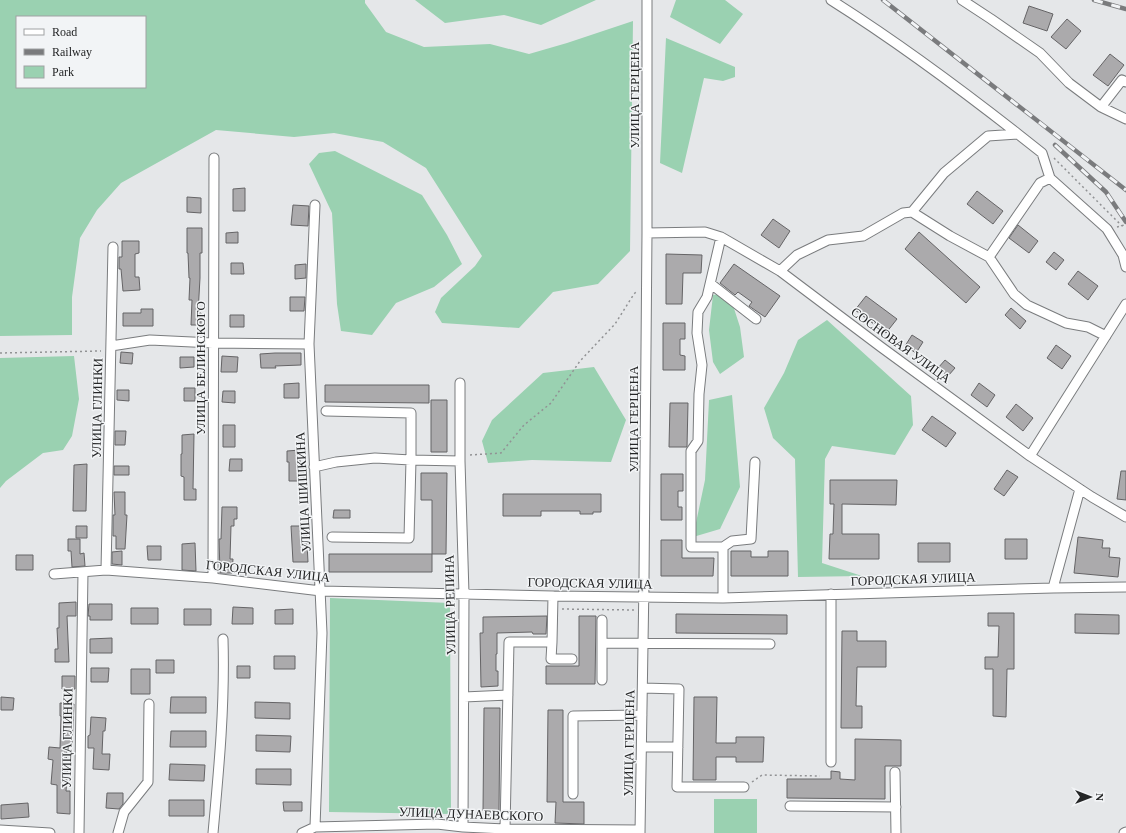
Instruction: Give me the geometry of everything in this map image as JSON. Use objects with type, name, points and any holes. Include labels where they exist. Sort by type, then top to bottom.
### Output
[{"type":"street","points":[[831,0],[866,22],[977,102],[1041,152],[1050,178],[1107,229],[1123,255],[1126,267]]},
{"type":"street","points":[[962,0],[1040,53],[1069,83],[1101,107],[1126,119]]},
{"type":"street","name":"УЛИЦА ГЕРЦЕНА","points":[[640,832],[644,643],[648,2]]},
{"type":"street","points":[[1101,107],[1122,80],[1126,82]]},
{"type":"street","points":[[912,212],[944,173],[988,136],[1018,134]]},
{"type":"street","name":"УЛИЦА БЕЛИНСКОГО","points":[[213,578],[214,158]]},
{"type":"street","points":[[989,256],[1040,183],[1050,178]]},
{"type":"street","name":"УЛИЦА ШИШКИНА","points":[[315,205],[309,344],[322,633],[315,827]]},
{"type":"street","points":[[780,271],[797,255],[828,240],[863,236],[903,213],[912,212],[950,236],[989,256],[1014,294],[1027,305],[1066,322],[1088,326],[1106,336]]},
{"type":"street","name":"СОСНОВАЯ УЛИЦА","points":[[647,233],[705,232],[720,237],[780,271],[1030,456],[1126,517]]},
{"type":"street","points":[[720,237],[708,297],[698,312],[697,333],[702,365],[699,394],[698,441],[691,451],[691,547],[723,547],[732,541],[751,539],[755,462]]},
{"type":"street","name":"УЛИЦА ГЛИНКИ","points":[[106,570],[113,247]]},
{"type":"street","points":[[710,284],[756,319]]},
{"type":"street","points":[[1030,456],[1126,304]]},
{"type":"street","points":[[111,349],[150,340],[213,343],[309,344]]},
{"type":"street","name":"УЛИЦА РЕПИНА","points":[[460,383],[460,461],[464,594],[463,827]]},
{"type":"street","points":[[326,411],[411,413],[409,538],[332,537]]},
{"type":"street","points":[[314,467],[336,462],[375,458],[460,461]]},
{"type":"street","points":[[1053,588],[1080,489]]},
{"type":"street","points":[[723,547],[723,598]]},
{"type":"street","name":"ГОРОДСКАЯ УЛИЦА","points":[[54,574],[106,570],[213,578],[321,591],[552,596],[723,598],[1126,587]]},
{"type":"street","name":"УЛИЦА ГЛИНКИ","points":[[79,833],[82,572]]},
{"type":"street","points":[[831,594],[831,762]]},
{"type":"street","points":[[552,596],[551,659],[572,659]]},
{"type":"street","points":[[602,620],[602,680]]},
{"type":"street","points":[[214,833],[222,728],[224,669],[223,639]]},
{"type":"street","points":[[505,829],[509,642],[552,642]]},
{"type":"street","points":[[602,643],[770,644]]},
{"type":"street","points":[[643,688],[678,689],[677,787],[744,788]]},
{"type":"street","points":[[464,697],[508,695]]},
{"type":"street","points":[[118,833],[124,812],[148,782],[149,704]]},
{"type":"street","points":[[573,794],[573,716],[642,715]]},
{"type":"street","points":[[642,747],[678,747]]},
{"type":"street","points":[[895,772],[896,833]]},
{"type":"street","points":[[790,806],[896,807]]},
{"type":"street","name":"УЛИЦА ДУНАЕВСКОГО","points":[[302,833],[315,827],[437,829],[463,827],[640,832]]},
{"type":"street","points":[[0,830],[50,833]]},
{"type":"path","points":[[1041,152],[1052,156],[1122,226]]},
{"type":"path","points":[[460,461],[468,455],[501,453],[524,425],[551,403],[580,361],[615,324],[634,294],[647,283]]},
{"type":"path","points":[[0,353],[111,349]]},
{"type":"path","points":[[552,609],[644,610]]},
{"type":"path","points":[[744,788],[762,775],[820,776]]},
{"type":"green space","points":[[0,0],[365,0],[365,3],[386,32],[424,47],[490,44],[529,54],[633,21],[630,251],[598,284],[553,292],[519,328],[442,323],[435,312],[441,298],[475,266],[482,256],[426,168],[383,142],[334,133],[294,137],[216,130],[121,183],[97,210],[80,238],[72,297],[72,335],[0,336]]},
{"type":"green space","points":[[415,0],[596,0],[541,25],[504,15],[445,23]]},
{"type":"green space","points":[[676,0],[725,0],[743,14],[720,44],[670,17]]},
{"type":"green space","points":[[666,38],[735,67],[735,77],[723,81],[704,78],[682,173],[660,163]]},
{"type":"green space","points":[[335,151],[422,195],[447,235],[462,264],[434,287],[396,303],[372,335],[341,331],[337,304],[332,213],[309,164],[319,153]]},
{"type":"green space","points":[[729,293],[740,327],[744,357],[720,374],[713,362],[709,330],[713,295]]},
{"type":"green space","points":[[827,320],[911,396],[913,425],[895,455],[832,446],[825,459],[822,563],[862,576],[798,577],[795,459],[773,438],[764,408],[784,373],[798,340]]},
{"type":"green space","points":[[74,356],[79,399],[72,436],[63,450],[43,453],[6,481],[0,488],[0,358]]},
{"type":"green space","points":[[594,367],[626,420],[611,462],[532,460],[488,463],[482,441],[492,420],[543,373]]},
{"type":"green space","points":[[732,395],[740,487],[720,529],[693,537],[705,480],[709,400]]},
{"type":"green space","points":[[330,598],[450,603],[451,814],[329,812]]},
{"type":"green space","points":[[714,799],[757,799],[757,833],[714,833]]},
{"type":"building","points":[[1029,6],[1053,14],[1047,31],[1023,23]]},
{"type":"building","points":[[1067,19],[1081,31],[1066,49],[1051,37]]},
{"type":"building","points":[[1110,54],[1124,65],[1108,86],[1093,75]]},
{"type":"building","points":[[245,188],[245,211],[233,211],[233,189]]},
{"type":"building","points":[[977,191],[1003,211],[993,224],[967,204]]},
{"type":"building","points":[[187,197],[201,198],[201,213],[187,212]]},
{"type":"building","points":[[293,205],[309,206],[308,226],[291,225]]},
{"type":"building","points":[[773,219],[790,231],[779,248],[761,235]]},
{"type":"building","points":[[1018,225],[1038,241],[1029,253],[1009,238]]},
{"type":"building","points":[[187,228],[202,228],[198,313],[201,313],[201,325],[191,325],[192,300],[189,300],[190,278],[187,253]]},
{"type":"building","points":[[238,232],[238,243],[226,243],[226,233]]},
{"type":"building","points":[[919,232],[980,287],[966,303],[905,249]]},
{"type":"building","points":[[122,241],[139,241],[139,253],[135,254],[135,277],[139,277],[140,290],[123,291],[121,269],[119,269],[119,257],[122,257]]},
{"type":"building","points":[[1054,252],[1064,260],[1056,270],[1046,262]]},
{"type":"building","points":[[666,254],[702,255],[701,273],[683,273],[682,304],[666,304]]},
{"type":"building","points":[[231,263],[243,263],[244,274],[231,274]]},
{"type":"building","points":[[306,264],[306,278],[295,279],[295,265]]},
{"type":"building","points":[[734,264],[780,296],[765,317],[749,306],[752,302],[738,292],[735,295],[720,283]]},
{"type":"building","points":[[1078,271],[1098,286],[1088,300],[1068,284]]},
{"type":"building","points":[[866,296],[897,319],[886,333],[855,310]]},
{"type":"building","points":[[290,297],[305,297],[304,311],[290,311]]},
{"type":"building","points":[[1011,308],[1026,321],[1020,329],[1005,315]]},
{"type":"building","points":[[141,309],[153,309],[153,326],[123,326],[123,313],[141,313]]},
{"type":"building","points":[[230,315],[244,315],[244,327],[230,327]]},
{"type":"building","points":[[663,323],[685,323],[685,339],[680,339],[680,355],[685,356],[685,370],[663,370]]},
{"type":"building","points":[[912,335],[923,342],[916,353],[905,346]]},
{"type":"building","points":[[1056,345],[1071,356],[1062,369],[1047,358]]},
{"type":"building","points":[[121,352],[133,353],[132,364],[120,363]]},
{"type":"building","points":[[301,353],[301,365],[261,368],[260,354]]},
{"type":"building","points":[[222,356],[238,357],[237,372],[221,372]]},
{"type":"building","points":[[180,357],[194,357],[194,367],[180,368]]},
{"type":"building","points":[[945,360],[955,368],[948,376],[938,368]]},
{"type":"building","points":[[299,383],[299,398],[284,398],[284,384]]},
{"type":"building","points":[[979,383],[995,395],[987,407],[971,395]]},
{"type":"building","points":[[325,385],[429,385],[429,403],[325,402]]},
{"type":"building","points":[[184,388],[195,388],[195,401],[184,401]]},
{"type":"building","points":[[117,390],[129,390],[129,401],[117,400]]},
{"type":"building","points":[[223,391],[235,391],[235,403],[222,402]]},
{"type":"building","points":[[431,400],[447,400],[447,452],[431,452]]},
{"type":"building","points":[[670,403],[688,403],[687,447],[669,447]]},
{"type":"building","points":[[1016,404],[1033,418],[1023,431],[1006,417]]},
{"type":"building","points":[[932,416],[956,433],[946,447],[922,430]]},
{"type":"building","points":[[223,425],[235,425],[235,447],[223,447]]},
{"type":"building","points":[[115,431],[126,431],[125,445],[115,445]]},
{"type":"building","points":[[194,434],[193,489],[196,489],[196,500],[184,500],[184,477],[181,476],[182,435]]},
{"type":"building","points":[[300,450],[300,466],[304,466],[304,481],[289,481],[289,462],[287,462],[287,451]]},
{"type":"building","points":[[230,459],[242,459],[242,471],[229,471]]},
{"type":"building","points":[[87,464],[86,511],[73,511],[74,465]]},
{"type":"building","points":[[114,466],[129,466],[129,475],[114,475]]},
{"type":"building","points":[[1007,470],[1018,477],[1004,496],[994,489]]},
{"type":"building","points":[[1121,471],[1126,471],[1126,500],[1117,499]]},
{"type":"building","points":[[421,473],[447,473],[446,554],[432,554],[432,500],[421,500]]},
{"type":"building","points":[[661,474],[683,474],[683,491],[678,491],[678,507],[682,507],[682,520],[661,520]]},
{"type":"building","points":[[830,480],[897,480],[896,505],[842,504],[842,534],[879,534],[879,559],[829,559],[830,534],[833,534],[834,504],[830,504]]},
{"type":"building","points":[[114,492],[125,492],[125,515],[127,515],[125,549],[116,549],[116,536],[113,536],[113,515],[115,515]]},
{"type":"building","points":[[503,494],[601,494],[601,512],[593,512],[593,514],[580,514],[580,511],[541,511],[541,516],[503,516]]},
{"type":"building","points":[[222,507],[237,507],[237,519],[234,519],[234,526],[231,526],[230,559],[233,559],[232,573],[220,573],[219,539],[221,539]]},
{"type":"building","points":[[334,510],[350,510],[350,518],[333,518]]},
{"type":"building","points":[[76,526],[87,526],[87,538],[76,538]]},
{"type":"building","points":[[291,526],[306,526],[308,562],[293,562]]},
{"type":"building","points":[[1078,537],[1103,540],[1102,548],[1110,548],[1109,557],[1120,558],[1118,577],[1074,573]]},
{"type":"building","points":[[68,539],[80,539],[80,554],[84,553],[85,566],[72,567],[71,551],[68,551]]},
{"type":"building","points":[[1005,539],[1027,539],[1027,559],[1005,559]]},
{"type":"building","points":[[661,540],[682,540],[682,558],[714,558],[713,576],[661,576]]},
{"type":"building","points":[[195,543],[196,571],[182,570],[182,544]]},
{"type":"building","points":[[918,543],[950,543],[950,562],[918,562]]},
{"type":"building","points":[[147,546],[161,546],[161,560],[148,560]]},
{"type":"building","points":[[122,551],[122,565],[112,564],[112,552]]},
{"type":"building","points":[[731,551],[751,551],[751,557],[768,557],[768,551],[788,551],[788,576],[731,576]]},
{"type":"building","points":[[329,554],[432,554],[432,572],[329,572]]},
{"type":"building","points":[[16,555],[33,555],[33,570],[16,570]]},
{"type":"building","points":[[76,602],[76,616],[67,616],[69,662],[55,662],[55,649],[58,649],[57,628],[59,628],[59,603]]},
{"type":"building","points":[[89,604],[112,604],[112,620],[90,620],[90,616],[88,616]]},
{"type":"building","points":[[233,607],[253,608],[253,624],[232,624]]},
{"type":"building","points":[[131,608],[158,608],[158,624],[131,624]]},
{"type":"building","points":[[184,609],[211,609],[211,625],[184,625]]},
{"type":"building","points":[[293,609],[293,624],[275,624],[275,610]]},
{"type":"building","points":[[988,613],[1014,613],[1014,669],[1007,669],[1006,717],[993,716],[993,669],[985,669],[985,657],[998,657],[999,626],[988,626]]},
{"type":"building","points":[[676,614],[787,615],[787,634],[676,633]]},
{"type":"building","points":[[1075,614],[1119,615],[1119,634],[1075,633]]},
{"type":"building","points":[[547,616],[546,634],[533,634],[532,632],[497,633],[496,671],[498,671],[498,686],[481,687],[480,633],[483,633],[483,617]]},
{"type":"building","points":[[579,616],[596,616],[595,684],[546,684],[546,666],[579,666]]},
{"type":"building","points":[[842,631],[857,631],[857,641],[886,641],[886,667],[857,667],[856,706],[862,706],[862,728],[841,728]]},
{"type":"building","points":[[112,638],[112,653],[90,653],[90,639]]},
{"type":"building","points":[[274,656],[295,656],[295,669],[274,669]]},
{"type":"building","points":[[156,660],[174,660],[174,673],[156,673]]},
{"type":"building","points":[[237,666],[250,666],[250,678],[237,678]]},
{"type":"building","points":[[91,668],[109,668],[108,682],[91,682]]},
{"type":"building","points":[[131,669],[150,669],[150,694],[131,694]]},
{"type":"building","points":[[62,676],[75,676],[75,689],[62,689]]},
{"type":"building","points":[[1,697],[14,698],[13,710],[1,710]]},
{"type":"building","points":[[171,697],[206,697],[206,713],[170,713]]},
{"type":"building","points":[[694,697],[717,697],[716,743],[736,743],[736,737],[764,737],[763,762],[736,762],[736,757],[716,757],[716,780],[693,780]]},
{"type":"building","points":[[255,702],[290,703],[290,719],[255,718]]},
{"type":"building","points":[[60,703],[74,704],[72,745],[67,745],[66,765],[68,765],[66,791],[70,791],[70,814],[57,813],[57,785],[51,784],[53,760],[48,759],[49,747],[60,748]]},
{"type":"building","points":[[484,708],[500,708],[499,811],[483,811]]},
{"type":"building","points":[[548,710],[563,710],[563,802],[584,802],[584,824],[555,823],[556,802],[547,802]]},
{"type":"building","points":[[91,717],[106,718],[105,731],[103,731],[102,754],[110,754],[109,770],[93,769],[94,748],[88,748]]},
{"type":"building","points":[[171,731],[206,731],[206,747],[170,747]]},
{"type":"building","points":[[256,735],[291,736],[290,752],[256,751]]},
{"type":"building","points":[[855,739],[901,740],[901,766],[885,766],[885,799],[787,798],[787,779],[831,779],[831,771],[840,772],[840,779],[855,780]]},
{"type":"building","points":[[170,764],[205,765],[204,781],[169,780]]},
{"type":"building","points":[[256,769],[291,769],[291,785],[256,784]]},
{"type":"building","points":[[107,793],[123,793],[123,804],[119,809],[106,808]]},
{"type":"building","points":[[169,800],[204,800],[204,816],[169,816]]},
{"type":"building","points":[[283,802],[302,802],[302,811],[284,811]]},
{"type":"building","points":[[28,803],[29,817],[1,819],[1,805]]},
{"type":"railway","points":[[883,0],[1126,190]]},
{"type":"railway","points":[[1094,0],[1126,9]]},
{"type":"railway","points":[[1055,145],[1106,192],[1126,222]]}]
